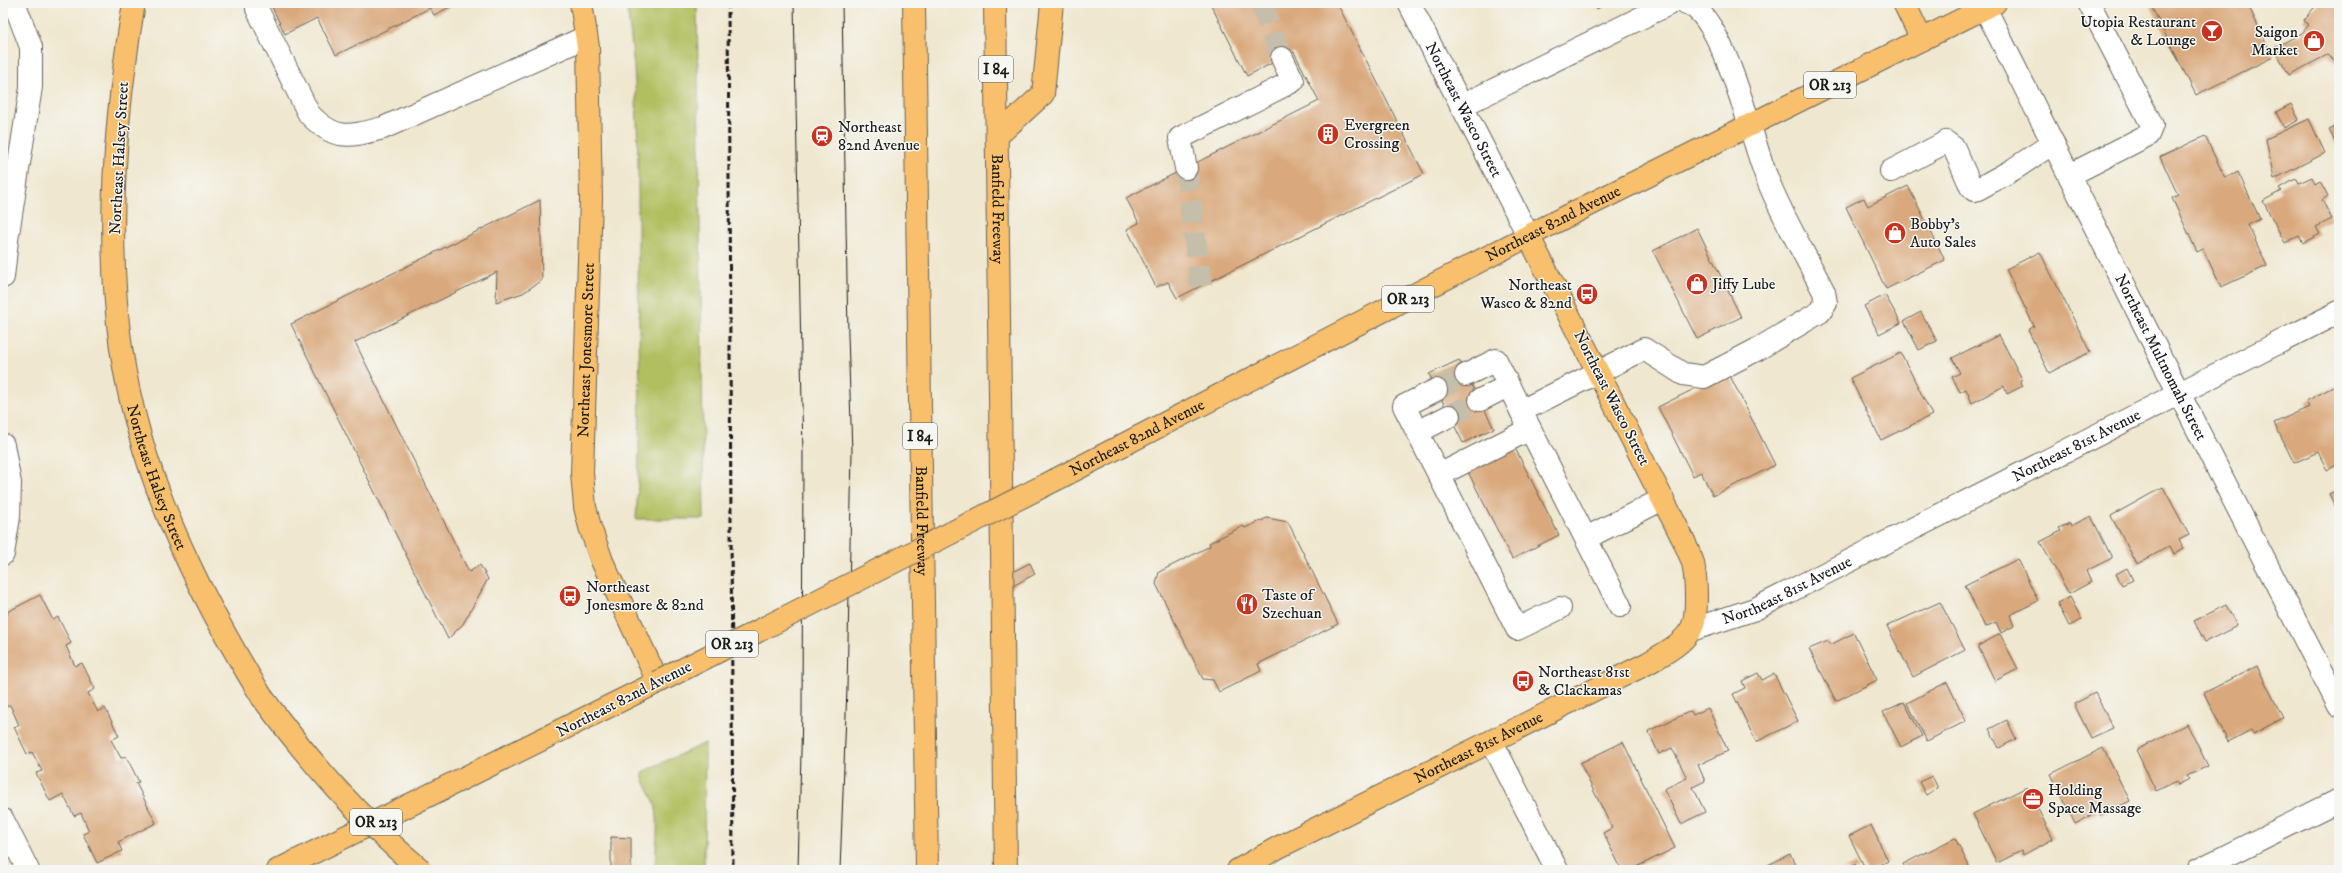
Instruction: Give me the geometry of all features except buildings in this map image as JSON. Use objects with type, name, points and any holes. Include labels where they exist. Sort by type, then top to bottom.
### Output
[{"type":"main road","name":"Northeast Halsey Street","points":[[134,3],[120,110],[116,163],[114,228],[116,299],[121,348],[143,444],[175,531],[209,605],[230,644],[262,697],[300,748],[340,794],[368,824],[421,870]]},
{"type":"main road","name":"Northeast Jonesmore Street","points":[[581,3],[586,37],[591,105],[592,199],[582,473],[585,507],[590,527],[602,561],[658,682]]},
{"type":"main road","name":"Banfield Freeway","points":[[914,3],[927,870]]},
{"type":"main road","name":"Banfield Freeway","points":[[995,3],[1006,870]]},
{"type":"main road","points":[[997,136],[1043,94],[1052,3]]},
{"type":"main road","points":[[1904,3],[1922,40]]},
{"type":"main road","name":"Northeast 82nd Avenue","points":[[278,870],[625,699],[1529,237],[1990,5]]},
{"type":"main road","name":"Northeast Wasco Street","points":[[1529,237],[1663,499],[1692,562],[1695,606],[1691,630]]},
{"type":"main road","name":"Northeast 81st Avenue","points":[[1238,870],[1279,847],[1648,663],[1668,651],[1691,630]]},
{"type":"street","points":[[3,277],[31,87],[31,47],[16,10],[10,3]]},
{"type":"street","points":[[258,3],[257,9],[309,114],[322,128],[337,135],[357,135],[383,128],[586,37]]},
{"type":"street","name":"Northeast Wasco Street","points":[[1409,3],[1529,237]]},
{"type":"street","points":[[1462,106],[1671,3]]},
{"type":"street","points":[[1439,475],[1598,372],[1644,349],[1683,374],[1704,377],[1758,349],[1820,312],[1826,304],[1824,292],[1766,178],[1750,125],[1726,58],[1710,27],[1694,5],[1686,3]]},
{"type":"street","points":[[2070,175],[2148,135],[2152,125],[2090,3]]},
{"type":"street","name":"Northeast Multnomah Street","points":[[1990,5],[2053,142],[2178,392],[2339,706]]},
{"type":"street","points":[[1186,168],[1180,138],[1293,82],[1282,58]]},
{"type":"street","points":[[1891,171],[1946,142],[1954,148],[1971,187],[1974,190],[2014,169],[2053,142]]},
{"type":"street","name":"Northeast 81st Avenue","points":[[1691,630],[1755,609],[2178,392],[2339,312]]},
{"type":"street","points":[[1466,374],[1496,360],[1620,606]]},
{"type":"street","points":[[1480,400],[1508,386]]},
{"type":"street","points":[[1436,390],[1404,406],[1517,629],[1560,608]]},
{"type":"street","points":[[1418,432],[1449,416]]},
{"type":"street","points":[[3,445],[10,483],[9,517],[3,554]]},
{"type":"street","points":[[1586,538],[1663,499]]},
{"type":"street","points":[[1492,742],[1557,870]]},
{"type":"street","points":[[2198,870],[2339,800]]},
{"type":"street","points":[[3,820],[28,870]]},
{"type":"green space","points":[[626,3],[697,3],[704,519],[636,519],[640,421],[638,161],[634,66]]},
{"type":"green space","points":[[705,743],[704,870],[655,870],[657,828],[656,811],[655,804],[642,772]]},
{"type":"tunnel","points":[[1261,3],[1282,58]]},
{"type":"tunnel","points":[[1186,168],[1201,286]]},
{"type":"tunnel","points":[[1436,390],[1466,375]]},
{"type":"tunnel","points":[[1449,416],[1480,400]]},
{"type":"tram line","points":[[794,3],[803,455],[802,713],[798,870]]},
{"type":"tram line","points":[[840,870],[847,688],[852,452],[848,335],[842,3]]},
{"type":"railway","points":[[728,3],[733,870]]},
{"type":"place","name":"Utopia Restaurant & Lounge","points":[[2212,31]]},
{"type":"place","name":"Saigon Market","points":[[2314,41]]},
{"type":"place","name":"Evergreen Crossing","points":[[1328,134]]},
{"type":"place","name":"Northeast 82nd Avenue","points":[[822,136]]},
{"type":"place","name":"Bobby's Auto Sales","points":[[1895,233]]},
{"type":"place","name":"Jiffy Lube","points":[[1697,284]]},
{"type":"place","name":"Northeast Wasco & 82nd","points":[[1587,294]]},
{"type":"place","name":"Northeast Jonesmore & 82nd","points":[[570,596]]},
{"type":"place","name":"Taste of Szechuan","points":[[1247,604]]},
{"type":"place","name":"Northeast 81st & Clackamas","points":[[1523,681]]},
{"type":"place","name":"Holding Space Massage","points":[[2033,799]]}]
